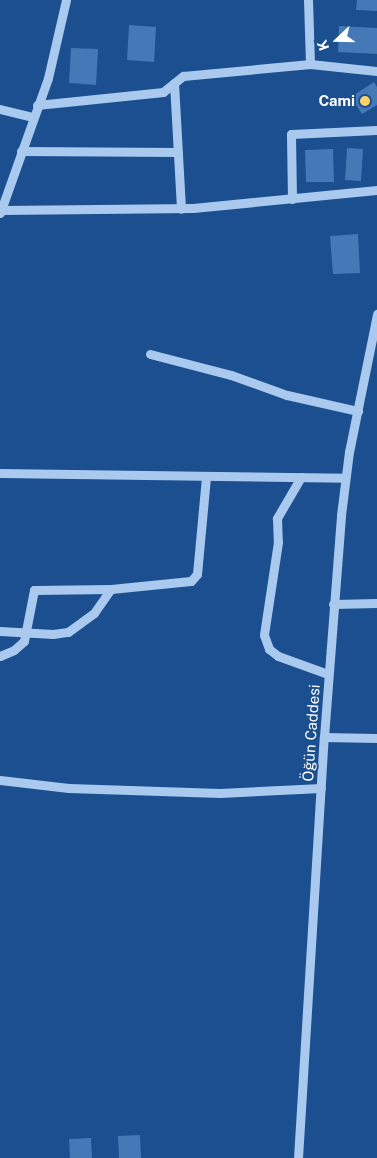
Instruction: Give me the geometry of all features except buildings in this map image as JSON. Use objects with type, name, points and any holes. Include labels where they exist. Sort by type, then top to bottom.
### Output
[{"type":"street","points":[[66,0],[55,54],[0,212],[181,208],[377,190]]},
{"type":"street","points":[[308,0],[310,64]]},
{"type":"street","points":[[37,105],[163,92],[183,76],[310,64],[377,71]]},
{"type":"street","points":[[174,83],[181,208]]},
{"type":"street","points":[[0,108],[32,117]]},
{"type":"street","points":[[292,199],[291,134],[377,130]]},
{"type":"street","points":[[21,150],[178,152]]},
{"type":"street","name":"Öğün Caddesi","points":[[298,1158],[333,604],[346,478],[377,314]]},
{"type":"street","points":[[150,354],[231,375],[302,399],[358,410]]},
{"type":"street","points":[[0,473],[346,478]]},
{"type":"street","points":[[0,656],[18,648],[26,633],[34,590],[111,589],[183,584],[194,578],[206,476]]},
{"type":"street","points":[[301,478],[277,518],[278,542],[264,635],[269,649],[278,656],[328,674]]},
{"type":"street","points":[[0,631],[52,634],[74,629],[94,613],[111,589]]},
{"type":"street","points":[[333,604],[377,603]]},
{"type":"street","points":[[324,737],[377,738]]},
{"type":"street","points":[[0,780],[69,788],[220,793],[321,788]]},
{"type":"place","name":"Cami","points":[[365,101]]}]
